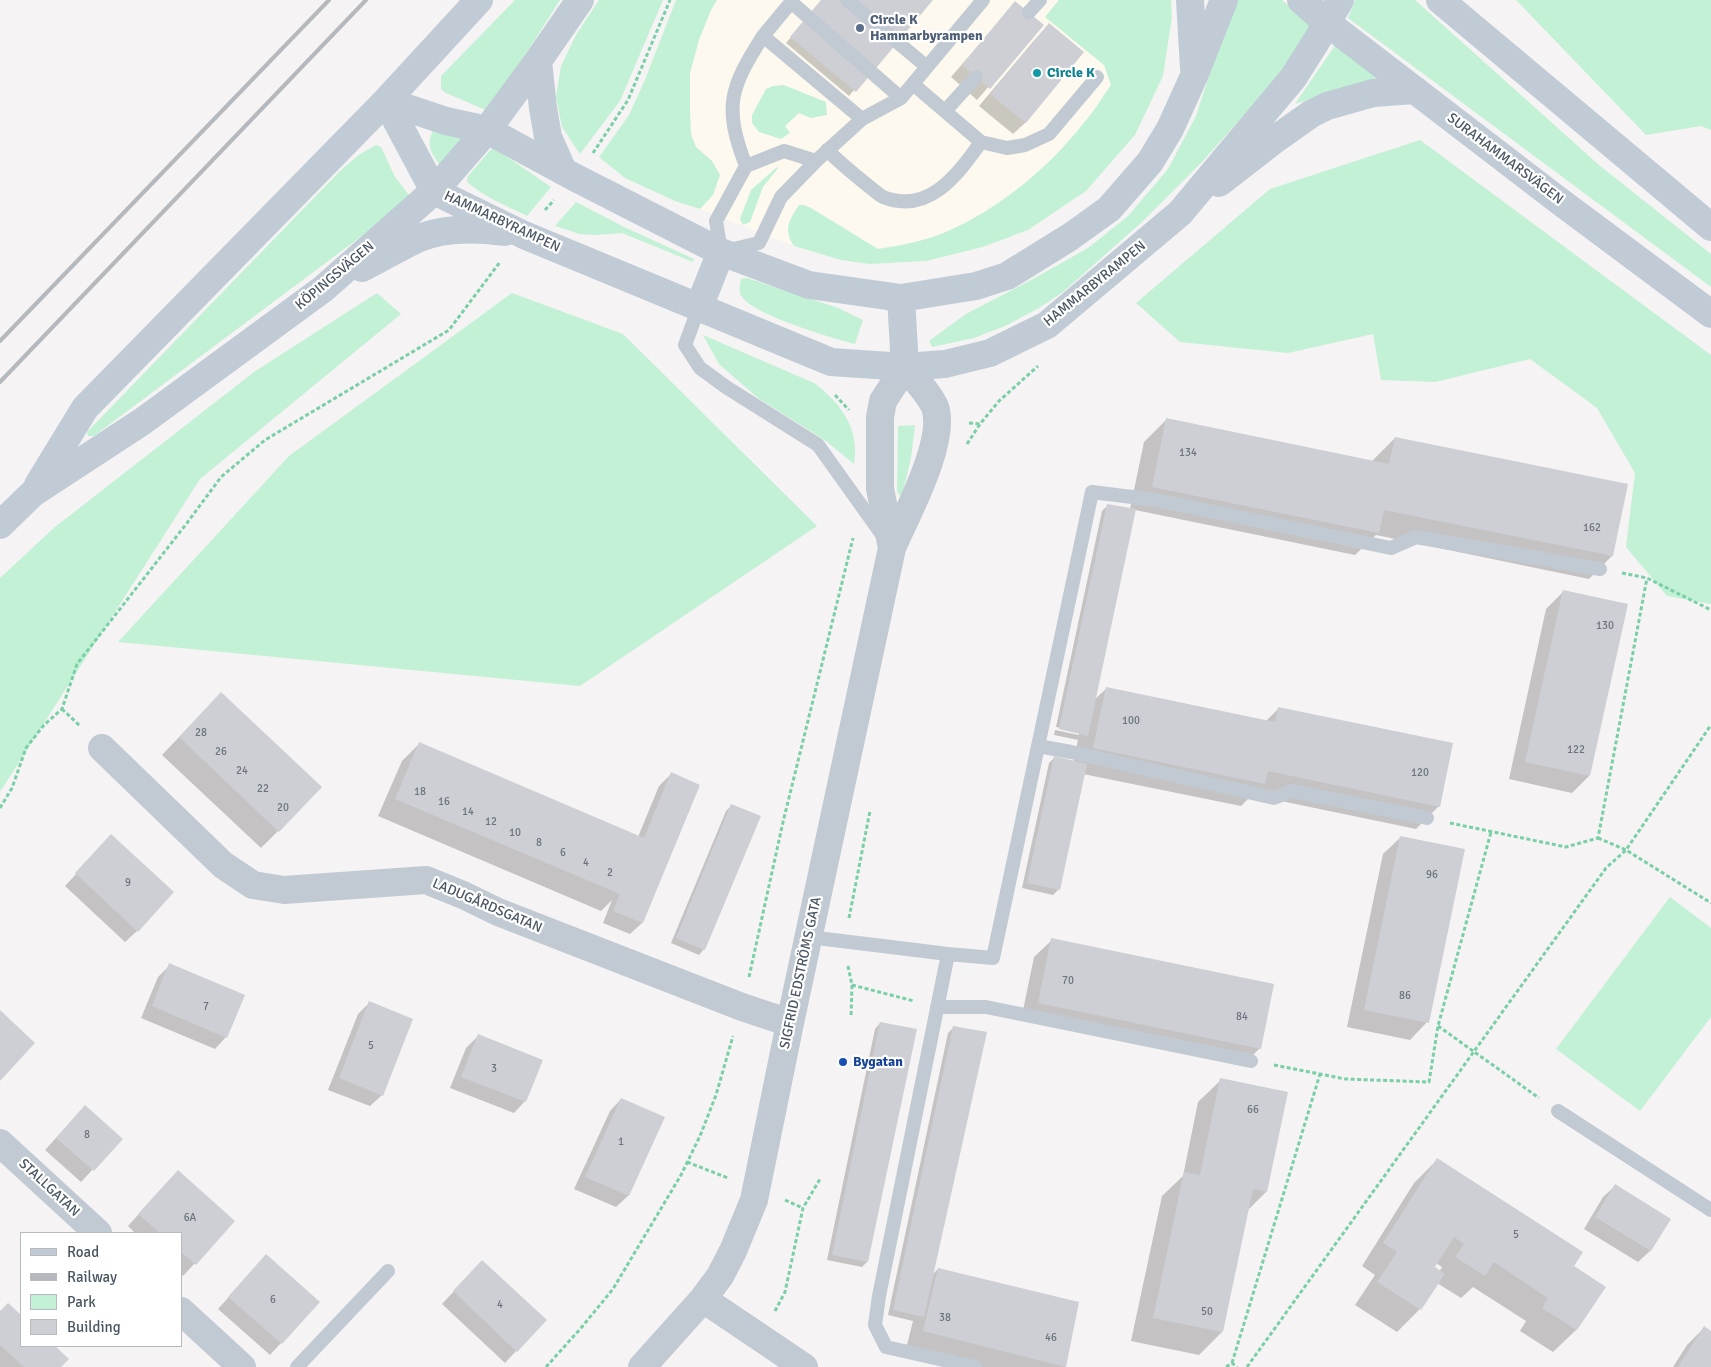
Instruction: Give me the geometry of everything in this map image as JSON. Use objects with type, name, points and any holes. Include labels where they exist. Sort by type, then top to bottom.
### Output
[{"type":"main road","name":"KÖPINGSVÄGEN","points":[[33,493],[85,408],[386,101],[479,0]]},
{"type":"main road","name":"KÖPINGSVÄGEN","points":[[0,525],[33,493],[143,421],[323,289],[434,191],[487,130],[580,0]]},
{"type":"main road","points":[[1190,0],[1194,76]]},
{"type":"main road","points":[[386,101],[446,121],[487,130],[568,174],[721,252],[809,285],[901,298],[976,286],[1007,276],[1070,237],[1109,209],[1150,162],[1170,130],[1224,0]]},
{"type":"main road","name":"SURAHAMMARSVÄGEN","points":[[1301,0],[1326,22],[1711,314]]},
{"type":"main road","name":"HAMMARBYRAMPEN","points":[[386,101],[434,191],[524,235],[831,362],[905,367],[945,364],[990,353],[1047,325],[1180,213],[1292,78],[1340,0]]},
{"type":"main road","points":[[1440,0],[1711,227]]},
{"type":"main road","points":[[538,61],[548,137],[568,174]]},
{"type":"main road","points":[[1180,213],[1311,114],[1327,106],[1373,93],[1415,90]]},
{"type":"main road","points":[[323,289],[418,239],[462,229],[485,229],[524,235]]},
{"type":"main road","points":[[699,307],[721,252]]},
{"type":"main road","points":[[901,298],[905,367]]},
{"type":"street","name":"SIGFRID EDSTRÖMS GATA","points":[[642,1367],[720,1276],[754,1200],[892,548],[935,445],[937,421],[935,406],[905,367],[884,401],[880,416],[880,489],[892,548]]},
{"type":"street","name":"LADUGÅRDSGATAN","points":[[102,748],[223,865],[253,885],[284,890],[426,880],[498,912],[742,1007],[790,1023]]},
{"type":"street","name":"STALLGATAN","points":[[0,1143],[97,1232]]},
{"type":"street","points":[[702,1299],[804,1367]]},
{"type":"street","points":[[182,1312],[242,1367]]},
{"type":"lane","points":[[847,0],[927,67]]},
{"type":"lane","points":[[816,161],[784,151],[746,166],[716,221],[721,252],[759,243],[780,198],[827,150],[862,119],[901,98],[983,0]]},
{"type":"lane","points":[[1029,12],[1040,0]]},
{"type":"lane","points":[[746,166],[734,128],[733,92],[743,67],[763,36],[792,1],[901,98]]},
{"type":"lane","points":[[763,36],[862,119]]},
{"type":"lane","points":[[913,84],[981,142],[1007,148],[1025,145],[1049,134],[1097,76]]},
{"type":"lane","points":[[945,111],[976,77]]},
{"type":"lane","points":[[827,150],[882,196],[909,202],[932,194],[960,170],[981,142]]},
{"type":"lane","points":[[699,307],[685,345],[700,368],[726,387],[818,445],[892,548]]},
{"type":"lane","points":[[809,936],[844,942],[993,958],[1092,492],[1156,500],[1391,548],[1416,537],[1600,569]]},
{"type":"lane","points":[[1038,746],[1274,798],[1292,791],[1427,818]]},
{"type":"lane","points":[[948,954],[879,1296],[875,1325],[886,1347],[975,1367]]},
{"type":"lane","points":[[937,1007],[986,1007],[1251,1061]]},
{"type":"lane","points":[[1558,1111],[1711,1210]]},
{"type":"lane","points":[[297,1367],[388,1271]]},
{"type":"path","points":[[0,808],[12,788],[26,748],[44,725],[62,709],[77,664],[187,523],[221,476],[265,440],[449,330],[504,256],[524,235],[568,174],[591,155],[628,100],[670,0]]},
{"type":"path","points":[[963,451],[980,424],[999,401],[1044,361]]},
{"type":"path","points":[[831,390],[853,415]]},
{"type":"path","points":[[546,1367],[613,1289],[680,1176],[700,1136],[716,1095],[742,1007],[787,804],[852,548],[858,501]]},
{"type":"path","points":[[1600,569],[1647,578],[1711,610]]},
{"type":"path","points":[[1598,838],[1647,578]]},
{"type":"path","points":[[1247,1367],[1606,868],[1626,850],[1711,725]]},
{"type":"path","points":[[851,1017],[852,985],[844,942],[871,805]]},
{"type":"path","points":[[1427,818],[1566,847],[1598,838],[1626,850],[1711,903]]},
{"type":"path","points":[[1251,1061],[1345,1079],[1428,1082],[1438,1026],[1491,832]]},
{"type":"path","points":[[852,985],[937,1007]]},
{"type":"path","points":[[1438,1026],[1558,1111]]},
{"type":"path","points":[[1226,1367],[1232,1363],[1320,1074]]},
{"type":"path","points":[[761,1338],[785,1292],[803,1208],[820,1179]]},
{"type":"path","points":[[1232,1363],[1237,1367]]},
{"type":"shaded area","points":[[676,0],[1171,0],[1172,17],[1163,76],[1135,135],[1086,191],[1028,230],[983,247],[926,261],[869,264],[841,260],[794,246],[675,201],[625,178],[599,157],[629,115]]},
{"type":"green space","points":[[515,0],[560,0],[488,111],[446,93],[441,89],[441,76]]},
{"type":"green space","points":[[599,0],[663,0],[620,101],[580,154],[562,127],[556,97],[561,66],[576,35]]},
{"type":"green space","points":[[676,0],[717,0],[699,40],[690,73],[691,134],[696,147],[712,161],[720,175],[713,195],[700,209],[675,201],[625,178],[599,157],[629,115]]},
{"type":"green space","points":[[1059,0],[1171,0],[1172,17],[1163,76],[1135,135],[1086,191],[1028,230],[983,247],[926,261],[869,264],[841,260],[794,246],[788,230],[792,215],[799,205],[811,208],[878,249],[923,240],[967,222],[1004,199],[1038,172],[1054,157],[1086,120],[1111,85],[1104,65],[1045,17]]},
{"type":"green space","points":[[1236,0],[1282,0],[1313,27],[1279,76],[1201,163],[1142,222],[1063,292],[1039,308],[1005,326],[974,338],[932,347],[929,341],[966,314],[1088,248],[1128,216],[1168,169],[1196,116],[1229,14]]},
{"type":"green space","points":[[1355,0],[1415,0],[1599,165],[1711,254],[1711,287],[1348,18]]},
{"type":"green space","points":[[1516,0],[1711,0],[1711,130],[1701,126],[1646,135]]},
{"type":"green space","points":[[1336,44],[1378,78],[1295,104]]},
{"type":"green space","points":[[784,85],[826,102],[827,115],[811,118],[799,113],[785,126],[790,133],[781,139],[759,132],[752,123],[752,115],[766,89]]},
{"type":"green space","points":[[433,129],[467,135],[440,165],[430,148]]},
{"type":"green space","points":[[1420,140],[1711,355],[1711,604],[1667,596],[1626,547],[1635,473],[1597,408],[1530,359],[1435,382],[1381,380],[1373,334],[1288,353],[1180,342],[1136,303],[1270,189]]},
{"type":"green space","points":[[376,145],[381,147],[395,177],[409,195],[379,223],[94,436],[88,436],[87,432],[341,170],[360,154]]},
{"type":"green space","points":[[493,147],[551,187],[527,216],[488,197],[467,182],[468,176]]},
{"type":"green space","points":[[777,167],[763,187],[750,222],[743,225],[740,219],[751,190]]},
{"type":"green space","points":[[576,202],[624,227],[694,259],[693,262],[622,233],[580,234],[555,226]]},
{"type":"green space","points":[[747,278],[838,308],[863,320],[855,344],[794,325],[749,304],[742,297],[740,290],[741,279]]},
{"type":"green space","points":[[377,293],[401,314],[200,479],[0,792],[0,578],[55,527],[254,372]]},
{"type":"green space","points":[[512,293],[623,334],[817,526],[580,686],[118,642],[289,456]]},
{"type":"green space","points":[[703,335],[814,383],[824,391],[840,408],[851,428],[855,451],[854,464],[826,441],[758,398],[719,364]]},
{"type":"green space","points":[[915,425],[911,458],[903,492],[900,496],[897,491],[898,426]]},
{"type":"green space","points":[[1670,897],[1711,928],[1711,1017],[1640,1111],[1556,1049]]},
{"type":"building","points":[[821,0],[933,0],[856,92],[790,37]]},
{"type":"building","name":"Circle K","points":[[1015,1],[1044,25],[990,89],[962,65]]},
{"type":"building","name":"Circle K","points":[[1049,23],[1084,52],[1026,123],[990,94]]},
{"type":"building","points":[[1166,418],[1389,464],[1395,437],[1628,484],[1613,556],[1384,510],[1379,533],[1152,487]]},
{"type":"building","points":[[1107,504],[1136,509],[1088,736],[1059,729]]},
{"type":"building","points":[[1563,590],[1628,604],[1590,776],[1525,762]]},
{"type":"building","points":[[1106,687],[1275,722],[1278,707],[1453,743],[1440,807],[1268,771],[1265,784],[1093,748]]},
{"type":"building","points":[[221,692],[322,787],[279,832],[179,737]]},
{"type":"building","points":[[419,742],[644,838],[671,772],[700,785],[643,923],[613,911],[620,894],[395,799]]},
{"type":"building","points":[[1054,756],[1087,764],[1060,890],[1027,883]]},
{"type":"building","points":[[731,804],[761,816],[705,950],[676,938]]},
{"type":"building","points":[[111,834],[174,892],[138,932],[75,873]]},
{"type":"building","points":[[1400,836],[1465,849],[1429,1023],[1364,1010]]},
{"type":"building","points":[[1051,938],[1274,984],[1261,1049],[1038,1003]]},
{"type":"building","points":[[169,963],[245,995],[227,1038],[152,1006]]},
{"type":"building","points":[[369,1001],[413,1019],[383,1096],[339,1078]]},
{"type":"building","points":[[0,1010],[35,1043],[0,1081]]},
{"type":"building","points":[[880,1022],[917,1029],[868,1262],[832,1255]]},
{"type":"building","points":[[953,1026],[987,1032],[924,1317],[893,1310]]},
{"type":"building","points":[[478,1034],[543,1060],[526,1102],[461,1077]]},
{"type":"building","points":[[1220,1078],[1288,1092],[1267,1192],[1253,1189],[1223,1332],[1153,1318],[1184,1172],[1200,1175]]},
{"type":"building","points":[[621,1098],[665,1117],[629,1196],[585,1177]]},
{"type":"building","points":[[85,1105],[123,1139],[94,1171],[56,1138]]},
{"type":"building","points":[[1437,1158],[1583,1252],[1574,1266],[1606,1287],[1577,1330],[1542,1308],[1548,1298],[1494,1262],[1485,1276],[1455,1257],[1464,1244],[1454,1237],[1435,1267],[1445,1274],[1421,1310],[1377,1282],[1397,1252],[1383,1243]]},
{"type":"building","points":[[178,1170],[235,1221],[196,1265],[182,1253],[182,1232],[159,1232],[138,1214]]},
{"type":"building","points":[[1615,1184],[1671,1219],[1651,1251],[1595,1217]]},
{"type":"building","points":[[266,1254],[320,1302],[282,1344],[228,1297]]},
{"type":"building","points":[[482,1260],[547,1320],[517,1352],[453,1291]]},
{"type":"building","points":[[938,1268],[1079,1302],[1066,1367],[923,1331]]},
{"type":"building","points":[[8,1303],[20,1314],[20,1347],[56,1347],[69,1359],[61,1367],[24,1367],[0,1345],[0,1311]]},
{"type":"building","points":[[1704,1326],[1711,1331],[1711,1367],[1678,1367]]},
{"type":"railway","points":[[0,341],[329,0]]},
{"type":"railway","points":[[0,382],[366,0]]},
{"type":"place","name":"Circle K Hammarbyrampen","points":[[860,28]]},
{"type":"place","name":"Circle K","points":[[1037,73]]},
{"type":"place","name":"Bygatan","points":[[843,1062]]}]
